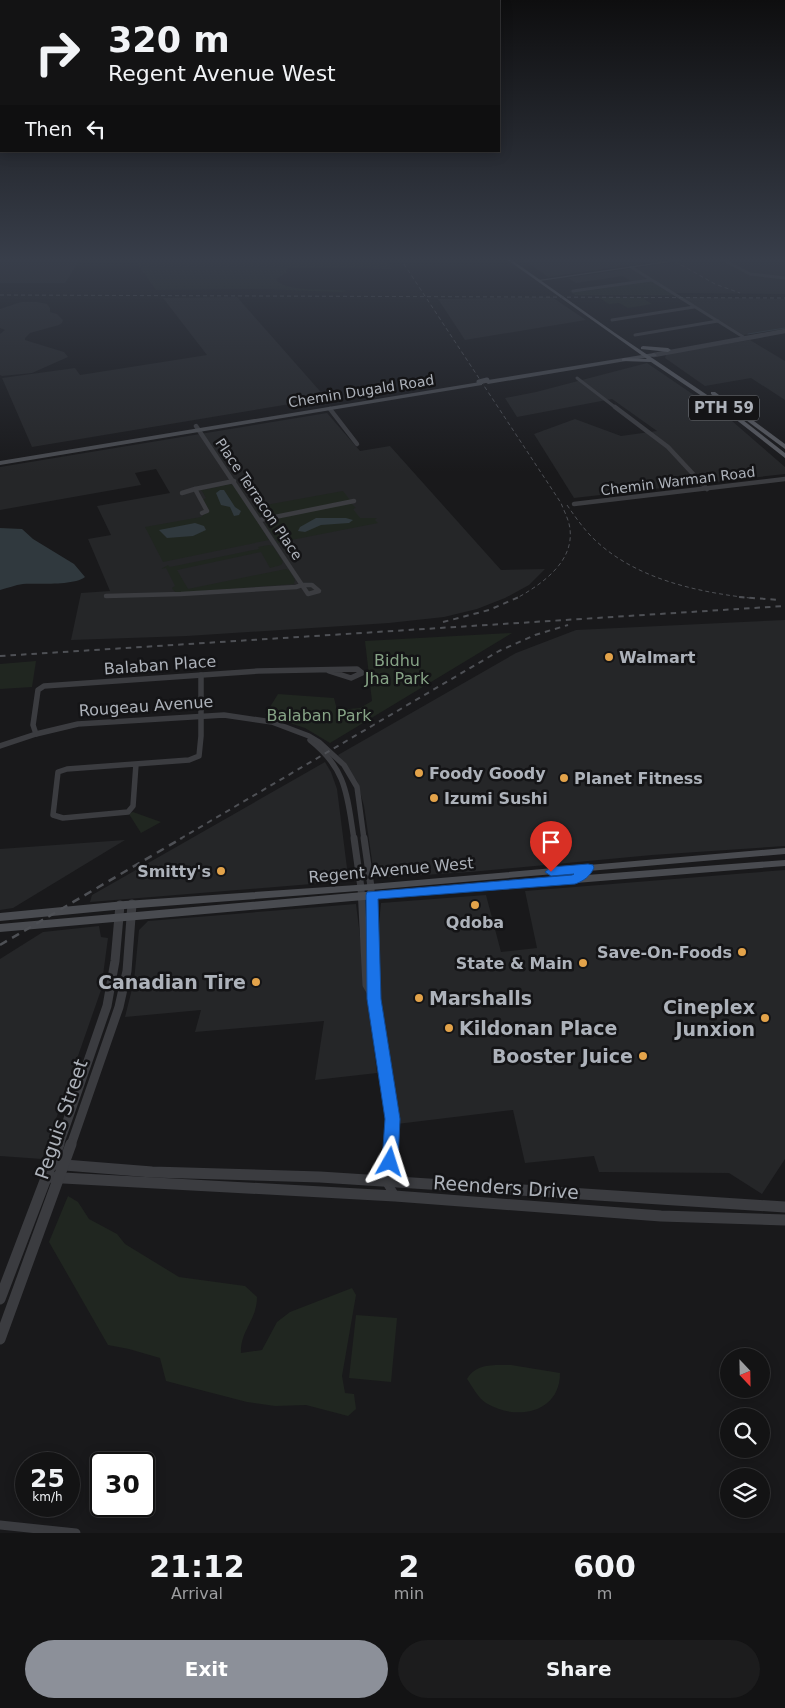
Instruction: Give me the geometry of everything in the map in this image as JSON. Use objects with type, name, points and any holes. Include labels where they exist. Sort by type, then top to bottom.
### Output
[{"type":"main road","name":"PTH 59","points":[[609,330],[631,346],[648,353]]},
{"type":"main road","name":"PTH 59","points":[[614,330],[732,414],[785,456]]},
{"type":"main road","points":[[624,358],[632,353],[631,346]]},
{"type":"main road","points":[[624,358],[662,364],[663,357],[668,351]]},
{"type":"main road","points":[[648,353],[668,351]]},
{"type":"main road","name":"Chemin Dugald Road","points":[[0,463],[197,428],[330,409],[648,353]]},
{"type":"main road","name":"PTH 59","points":[[662,364],[734,408],[785,446]]},
{"type":"main road","name":"Chemin Dugald Road","points":[[0,460],[479,383]]},
{"type":"main road","name":"Regent Avenue West","points":[[470,883],[483,878],[522,874],[785,851]]},
{"type":"main road","name":"Regent Avenue West","points":[[0,928],[470,883],[500,886],[785,863]]},
{"type":"main road","points":[[596,878],[607,867]]},
{"type":"main road","points":[[575,879],[584,874],[588,868]]},
{"type":"main road","points":[[516,884],[522,874]]},
{"type":"main road","points":[[483,878],[500,886]]},
{"type":"main road","name":"Regent Avenue West","points":[[0,917],[132,904],[366,892]]},
{"type":"street","points":[[635,335],[667,330]]},
{"type":"street","points":[[732,330],[745,338]]},
{"type":"street","name":"Chemin Dugald Road","points":[[648,353],[785,331]]},
{"type":"street","points":[[577,378],[668,448],[707,488]]},
{"type":"street","points":[[330,409],[358,444]]},
{"type":"street","name":"Place Terracon Place","points":[[106,596],[192,594],[296,587],[302,584],[197,428]]},
{"type":"street","name":"Chemin Warman Road","points":[[574,504],[785,479]]},
{"type":"street","points":[[182,493],[234,481]]},
{"type":"street","points":[[195,489],[207,511],[202,513]]},
{"type":"street","points":[[260,520],[354,501]]},
{"type":"street","name":"Balaban Place","points":[[36,734],[34,724],[38,690],[44,686],[258,671],[357,669],[362,673],[358,677],[346,678],[330,670]]},
{"type":"street","points":[[136,764],[133,806],[128,812],[63,818],[54,815],[57,776],[62,770],[136,764],[189,760],[199,756],[202,675]]},
{"type":"street","name":"Rougeau Avenue","points":[[0,746],[36,734],[93,722],[201,715],[245,717],[272,722],[309,736],[324,746],[344,764],[353,777],[360,804],[366,892]]},
{"type":"street","name":"Rougeau Avenue","points":[[296,731],[328,756],[340,772],[346,787],[366,892]]},
{"type":"street","points":[[366,892],[366,985],[374,999]]},
{"type":"street","points":[[366,892],[374,999],[393,1119],[392,1151],[386,1181],[395,1196]]},
{"type":"street","name":"Peguis Street","points":[[0,1339],[64,1166],[124,988],[132,904]]},
{"type":"street","name":"Peguis Street","points":[[0,1299],[36,1208],[45,1177],[52,1164],[107,1006],[116,961],[120,905]]},
{"type":"street","name":"Reenders Drive","points":[[52,1164],[162,1172],[255,1173],[785,1207]]},
{"type":"street","name":"Reenders Drive","points":[[45,1177],[395,1196],[662,1216],[785,1220]]},
{"type":"street","points":[[0,1525],[76,1533]]},
{"type":"shaded area","points":[[5,330],[43,330],[30,333],[25,340],[64,352],[68,357],[32,373],[2,376],[0,375],[0,334]]},
{"type":"shaded area","points":[[187,330],[266,330],[326,398],[32,447],[2,378],[75,368],[80,375],[207,355]]},
{"type":"shaded area","points":[[458,330],[528,330],[465,340]]},
{"type":"shaded area","points":[[734,330],[781,330],[743,335]]},
{"type":"shaded area","points":[[750,340],[785,361],[785,400],[751,378],[705,386],[665,358],[670,353]]},
{"type":"shaded area","points":[[647,363],[732,421],[785,467],[785,474],[574,498],[534,434],[575,419],[621,436],[657,431],[612,399],[517,417],[505,398],[536,392]]},
{"type":"shaded area","points":[[327,413],[360,451],[390,446],[501,570],[545,569],[529,585],[505,598],[477,609],[444,617],[389,623],[187,636],[71,640],[81,593],[110,591],[88,539],[111,535],[97,506],[170,493],[156,469],[135,473],[141,485],[0,510],[0,467]]},
{"type":"shaded area","points":[[224,490],[235,507],[241,511],[239,515],[234,516],[230,507],[221,505],[216,493]]},
{"type":"shaded area","points":[[316,518],[346,518],[353,520],[349,523],[321,525],[305,532],[298,531],[300,527]]},
{"type":"shaded area","points":[[195,523],[204,526],[206,530],[193,536],[167,538],[159,530]]},
{"type":"shaded area","points":[[0,528],[22,529],[33,539],[74,564],[85,577],[73,582],[23,584],[0,590]]},
{"type":"shaded area","points":[[785,620],[785,846],[652,855],[470,872],[378,878],[374,874],[364,806],[357,781],[338,755],[516,653],[576,630]]},
{"type":"shaded area","points":[[325,762],[337,789],[348,876],[343,876],[336,882],[90,902],[92,895]]},
{"type":"shaded area","points":[[125,840],[13,908],[0,910],[0,849]]},
{"type":"shaded area","points":[[785,870],[785,1159],[762,1194],[729,1173],[599,1172],[594,1156],[525,1163],[513,1110],[397,1124],[375,965],[381,903],[486,895],[501,952],[537,948],[525,891]]},
{"type":"shaded area","points":[[356,904],[377,1073],[315,1080],[324,1021],[195,1032],[201,1010],[125,1017],[134,981],[139,930],[148,921]]},
{"type":"shaded area","points":[[99,926],[101,937],[108,938],[101,990],[42,1159],[0,1156],[0,959],[43,932]]},
{"type":"green space","points":[[230,484],[234,485],[269,540],[163,562],[145,527],[201,517],[208,511],[203,500],[206,498],[202,491],[199,491]]},
{"type":"green space","points":[[343,491],[350,500],[267,517],[260,515],[255,507]]},
{"type":"green space","points":[[351,503],[356,508],[353,509],[360,518],[377,518],[375,520],[378,523],[291,540],[292,542],[278,543],[266,524],[268,520]]},
{"type":"green space","points":[[273,546],[283,562],[281,565],[270,568],[261,552],[177,570],[188,589],[286,569],[289,570],[295,580],[294,584],[177,593],[172,588],[175,586],[166,568],[161,569],[168,565],[170,567],[259,549],[258,547]]},
{"type":"green space","name":"Bidhu Jha Park","points":[[512,633],[330,743],[305,728],[265,715],[278,694],[334,698],[337,710],[360,708],[372,701],[365,641]]},
{"type":"green space","points":[[36,661],[32,687],[0,689],[0,664]]},
{"type":"green space","points":[[133,812],[161,822],[141,833],[129,814]]},
{"type":"green space","points":[[68,1196],[78,1202],[89,1219],[117,1234],[125,1244],[179,1277],[245,1286],[257,1297],[254,1312],[241,1345],[241,1353],[262,1350],[277,1322],[290,1312],[352,1288],[356,1295],[342,1376],[345,1393],[354,1394],[356,1409],[348,1416],[306,1405],[275,1406],[247,1402],[166,1381],[160,1358],[108,1345],[49,1242]]},
{"type":"green space","points":[[356,1315],[397,1318],[391,1382],[349,1378]]},
{"type":"green space","points":[[511,1365],[560,1373],[558,1387],[553,1398],[534,1410],[510,1412],[498,1409],[483,1401],[467,1379],[475,1370],[486,1366]]},
{"type":"waterway","points":[[748,334],[776,330]]},
{"type":"railway","points":[[447,330],[561,503],[568,519],[570,541],[562,562],[546,579],[518,598]]},
{"type":"railway","points":[[567,505],[584,529],[596,541],[630,565],[669,582],[709,592],[747,598]]},
{"type":"railway","points":[[739,597],[747,598]]},
{"type":"railway","points":[[443,622],[489,610],[518,598]]},
{"type":"railway","points":[[747,598],[780,600]]},
{"type":"railway","points":[[0,656],[785,606]]},
{"type":"railway","points":[[180,839],[499,651],[535,635],[568,625]]},
{"type":"railway","points":[[0,945],[182,838]]},
{"type":"place","name":"Walmart","points":[[609,657]]},
{"type":"place","name":"Foody Goody","points":[[419,773]]},
{"type":"place","name":"Planet Fitness","points":[[564,778]]},
{"type":"place","name":"Izumi Sushi","points":[[434,798]]},
{"type":"place","name":"Smitty's","points":[[221,871]]},
{"type":"place","name":"Qdoba","points":[[475,905]]},
{"type":"place","name":"Save-On-Foods","points":[[742,952]]},
{"type":"place","name":"State & Main","points":[[583,963]]},
{"type":"place","name":"Canadian Tire","points":[[256,982]]},
{"type":"place","name":"Marshalls","points":[[419,998]]},
{"type":"place","name":"Cineplex Junxion","points":[[765,1018]]},
{"type":"place","name":"Kildonan Place","points":[[449,1028]]},
{"type":"place","name":"Booster Juice","points":[[643,1056]]},
{"type":"route","points":[[390,1162],[393,1119],[374,999],[372,895],[575,879],[584,874],[588,868],[551,872]]},
{"type":"park label","name":"Balaban Park","points":[[319,715]]}]
